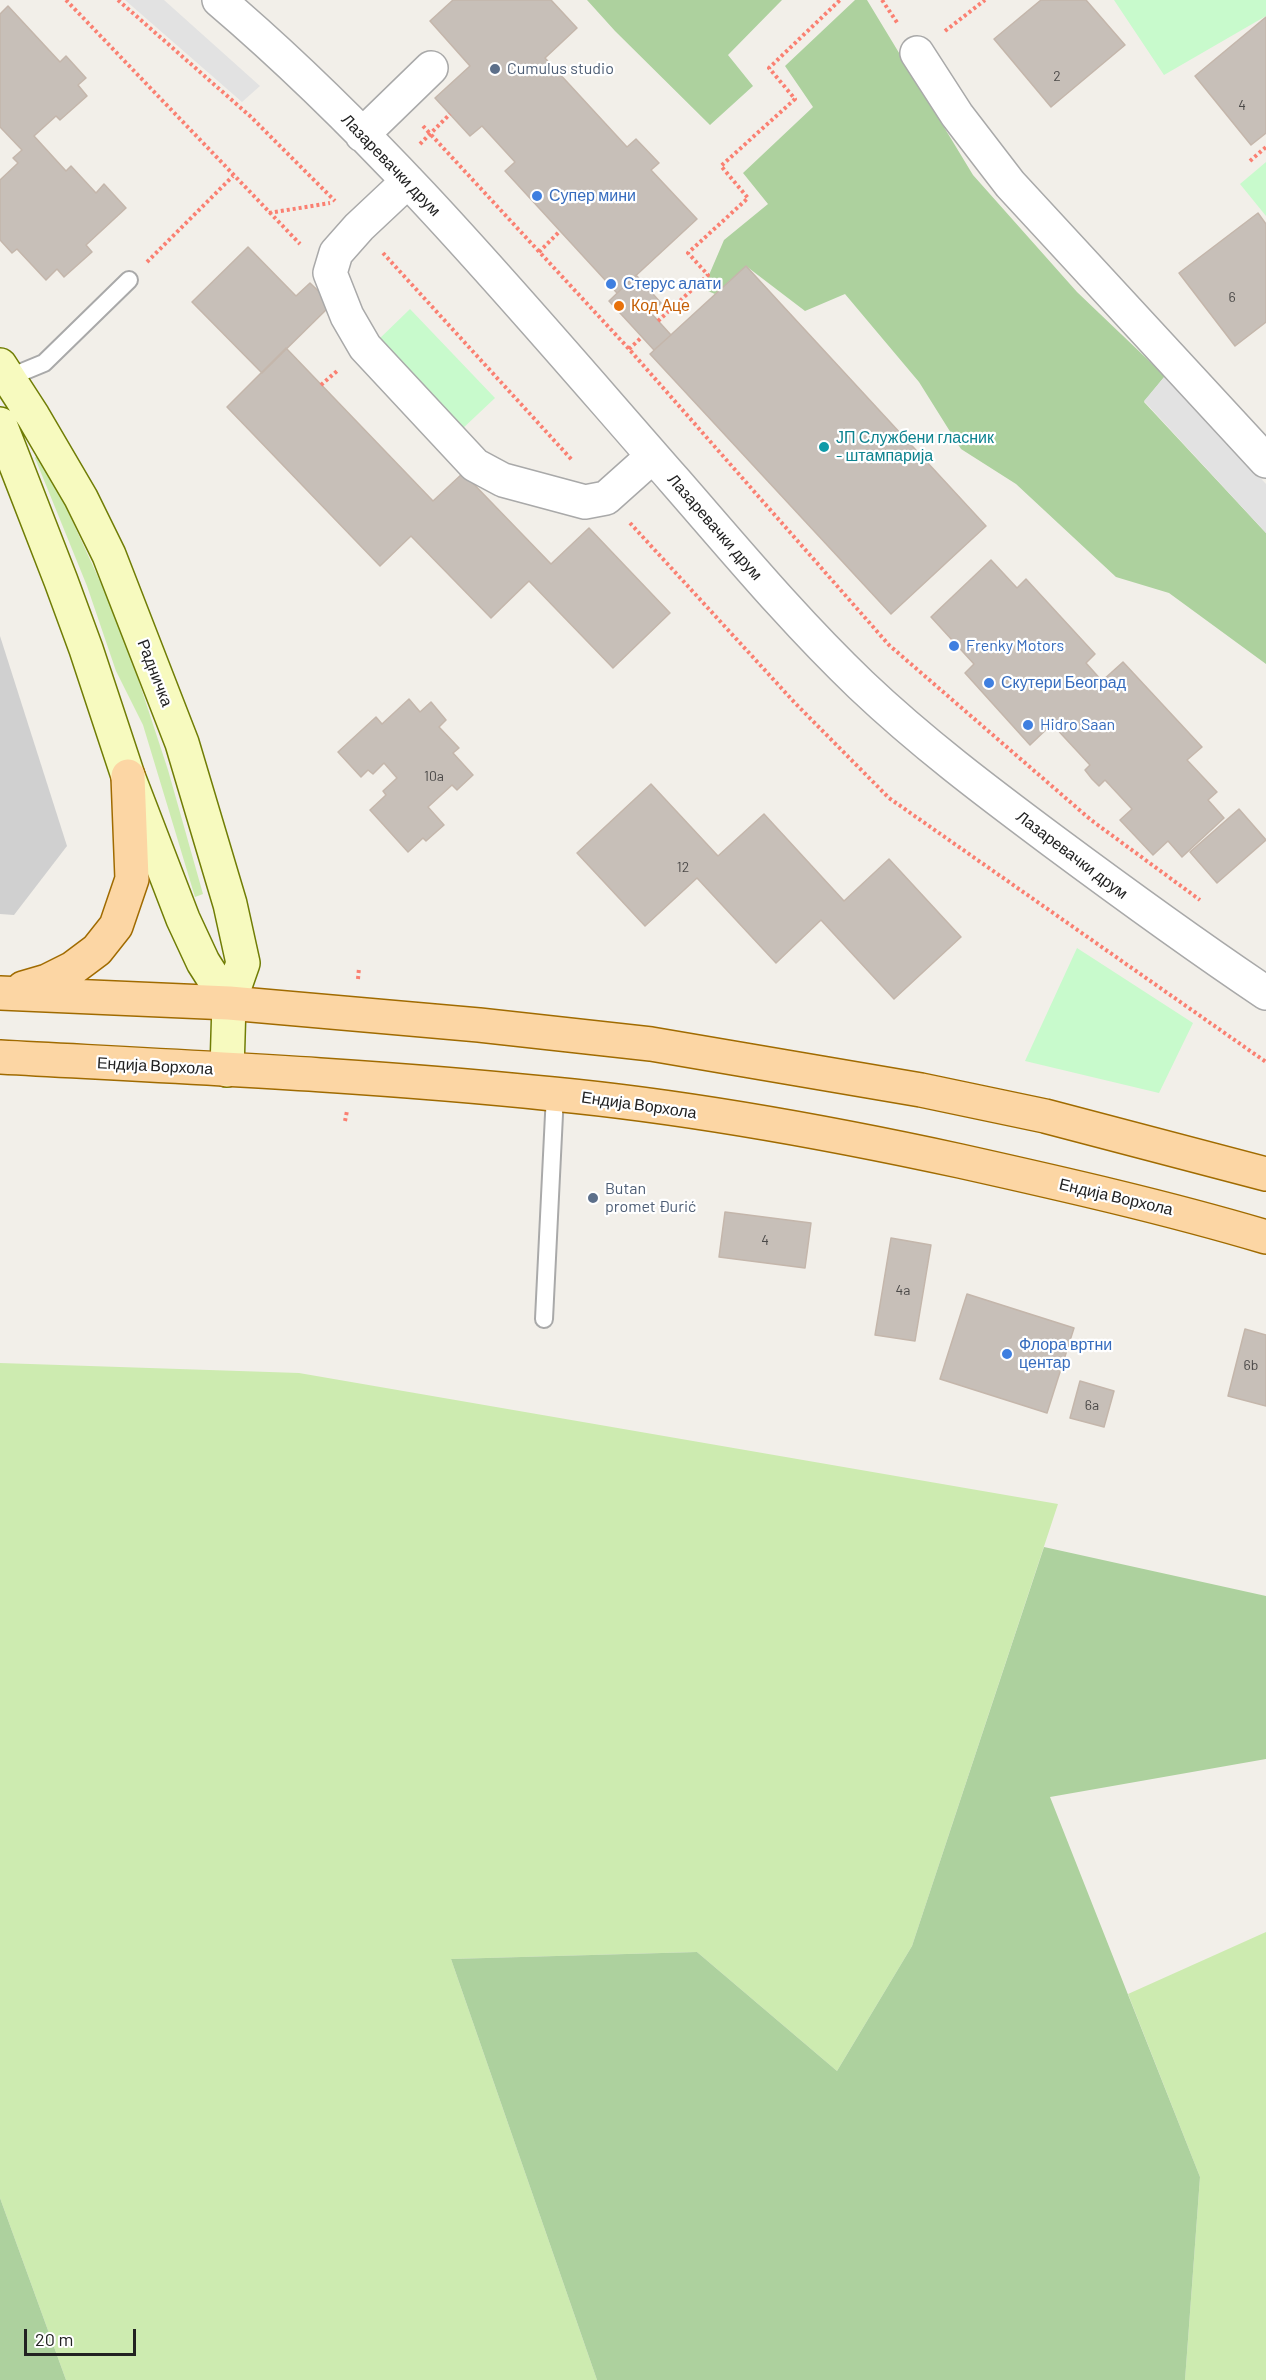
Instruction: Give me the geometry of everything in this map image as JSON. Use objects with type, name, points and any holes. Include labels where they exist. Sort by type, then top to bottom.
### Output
[{"type":"main road","points":[[2,994],[47,981],[73,968],[97,950],[116,926],[132,879],[128,776]]},
{"type":"main road","points":[[2,994],[230,1003],[592,1036],[729,1056],[921,1090],[1045,1116],[1266,1174]]},
{"type":"main road","name":"Ендија Ворхола","points":[[0,1057],[227,1070],[555,1094],[682,1111],[847,1138],[1088,1189],[1177,1211],[1266,1237]]},
{"type":"street","name":"Лазаревачки друм","points":[[219,0],[408,181],[777,598],[846,670],[898,719],[957,769],[1176,933],[1266,993]]},
{"type":"street","points":[[917,52],[957,115],[1010,184],[1266,461]]},
{"type":"street","points":[[362,135],[431,68]]},
{"type":"street","points":[[408,181],[359,227],[336,253],[330,273],[347,316],[365,347],[475,465],[503,480],[585,502],[606,498],[653,456]]},
{"type":"street","name":"Радничка","points":[[5,371],[81,498],[109,555],[182,743],[230,904],[243,963],[230,1003],[227,1070]]},
{"type":"street","points":[[0,424],[86,649],[128,776],[183,919],[203,962],[230,1003]]},
{"type":"lane","points":[[5,371],[44,363],[129,280]]},
{"type":"lane","points":[[544,1319],[555,1094]]},
{"type":"path","points":[[66,0],[233,176],[330,273]]},
{"type":"path","points":[[118,0],[250,116],[336,202],[269,213]]},
{"type":"path","points":[[658,321],[708,275],[688,253],[748,198],[721,166],[795,99],[769,68],[840,0]]},
{"type":"path","points":[[917,52],[985,0]]},
{"type":"path","points":[[398,99],[629,349],[889,645],[1091,820],[1202,901]]},
{"type":"path","points":[[430,134],[450,114]]},
{"type":"path","points":[[1250,161],[1266,147]]},
{"type":"path","points":[[129,280],[233,176]]},
{"type":"path","points":[[359,227],[795,703],[889,798],[1266,1062]]},
{"type":"path","points":[[538,252],[560,231]]},
{"type":"path","points":[[629,349],[642,336]]},
{"type":"shaded area","points":[[125,0],[164,0],[260,86],[242,102]]},
{"type":"shaded area","points":[[1165,376],[1266,484],[1266,533],[1144,401]]},
{"type":"shaded area","points":[[0,636],[67,846],[14,915],[0,914]]},
{"type":"green space","points":[[587,0],[782,0],[728,55],[753,86],[710,125]]},
{"type":"green space","points":[[855,0],[867,0],[973,175],[1077,292],[1165,376],[1144,402],[1266,533],[1266,664],[1169,593],[1116,577],[1016,484],[961,449],[919,382],[845,294],[805,311],[746,266],[715,294],[703,289],[724,240],[768,204],[743,173],[813,107],[785,66]]},
{"type":"green space","points":[[1114,0],[1266,0],[1266,16],[1164,75]]},
{"type":"green space","points":[[1266,162],[1266,216],[1240,184]]},
{"type":"green space","points":[[410,309],[495,398],[460,431],[376,342]]},
{"type":"green space","points":[[38,453],[41,453],[121,627],[168,770],[203,894],[195,897],[143,725],[116,671],[87,586],[35,458]]},
{"type":"green space","points":[[1077,948],[1193,1023],[1159,1093],[1025,1061]]},
{"type":"green space","points":[[0,1363],[299,1373],[1058,1504],[912,1946],[837,2071],[697,1952],[451,1959],[597,2380],[66,2380],[0,2198]]},
{"type":"green space","points":[[1044,1547],[1266,1596],[1266,1759],[1050,1797],[1200,2177],[1185,2380],[597,2380],[451,1959],[697,1952],[837,2071],[912,1946]]},
{"type":"green space","points":[[1266,1932],[1266,2380],[1185,2380],[1200,2177],[1128,1994]]},
{"type":"green space","points":[[0,2198],[66,2380],[0,2380]]},
{"type":"building","points":[[453,0],[551,0],[577,28],[545,58],[627,147],[636,139],[659,163],[651,170],[697,219],[617,293],[505,171],[515,162],[482,126],[470,136],[435,98],[470,66],[430,21]]},
{"type":"building","points":[[1041,0],[1086,0],[1125,45],[1051,107],[994,39]]},
{"type":"building","points":[[8,6],[60,62],[66,56],[86,78],[78,85],[87,96],[60,120],[56,116],[34,136],[66,171],[71,166],[96,193],[104,184],[126,208],[86,245],[92,252],[64,277],[57,269],[46,280],[17,249],[12,253],[0,240],[0,180],[18,163],[13,158],[22,150],[0,127],[0,14]]},
{"type":"building","points":[[1266,17],[1266,133],[1251,145],[1195,76]]},
{"type":"building","points":[[1258,213],[1266,224],[1266,322],[1235,346],[1179,273]]},
{"type":"building","points":[[248,247],[296,296],[310,283],[332,304],[262,373],[192,302]]},
{"type":"building","name":"ЈП Службени гласник - штампарија","points":[[746,266],[986,526],[891,614],[650,354]]},
{"type":"building","points":[[636,275],[661,303],[651,313],[671,335],[654,350],[609,301]]},
{"type":"building","points":[[286,348],[433,501],[463,473],[551,564],[589,528],[670,613],[613,668],[529,581],[491,618],[411,536],[380,566],[227,407]]},
{"type":"building","points":[[991,560],[1017,588],[1026,579],[1095,654],[1086,663],[1102,681],[1123,662],[1202,747],[1187,760],[1217,792],[1208,800],[1224,818],[1182,857],[1168,841],[1153,855],[1120,820],[1132,809],[1105,780],[1099,786],[1092,779],[1085,770],[1090,765],[1052,724],[1030,745],[965,673],[974,664],[931,617]]},
{"type":"building","points":[[409,699],[420,712],[431,702],[446,720],[439,727],[459,748],[453,753],[473,775],[457,790],[452,785],[428,807],[444,825],[426,841],[423,838],[408,852],[370,810],[386,795],[383,791],[397,778],[384,763],[373,774],[368,770],[361,777],[338,752],[376,717],[382,724]]},
{"type":"building","points":[[651,784],[718,856],[764,814],[844,901],[889,859],[961,937],[894,999],[821,920],[776,963],[697,878],[645,926],[577,853]]},
{"type":"building","points":[[1239,809],[1266,840],[1217,883],[1190,852]]},
{"type":"building","points":[[725,1212],[811,1223],[805,1268],[719,1257]]},
{"type":"building","points":[[891,1238],[931,1245],[915,1341],[875,1335]]},
{"type":"building","name":"Флора вртни центар","points":[[967,1294],[1074,1328],[1047,1413],[940,1379]]},
{"type":"building","points":[[1245,1329],[1266,1335],[1266,1406],[1228,1396]]},
{"type":"building","points":[[1080,1381],[1114,1391],[1104,1427],[1070,1418]]},
{"type":"place","name":"Cumulus studio","points":[[495,69]]},
{"type":"place","name":"Супер мини","points":[[537,196]]},
{"type":"place","name":"Стерус алати","points":[[611,284]]},
{"type":"place","name":"Код Аце","points":[[619,306]]},
{"type":"place","name":"ЈП Службени гласник - штампарија","points":[[824,447]]},
{"type":"place","name":"Frenky Motors","points":[[954,646]]},
{"type":"place","name":"Скутери Београд","points":[[989,683]]},
{"type":"place","name":"Hidro Saan","points":[[1028,725]]},
{"type":"place","name":"Butan promet Đurić","points":[[593,1198]]},
{"type":"place","name":"Флора вртни центар","points":[[1007,1354]]}]
